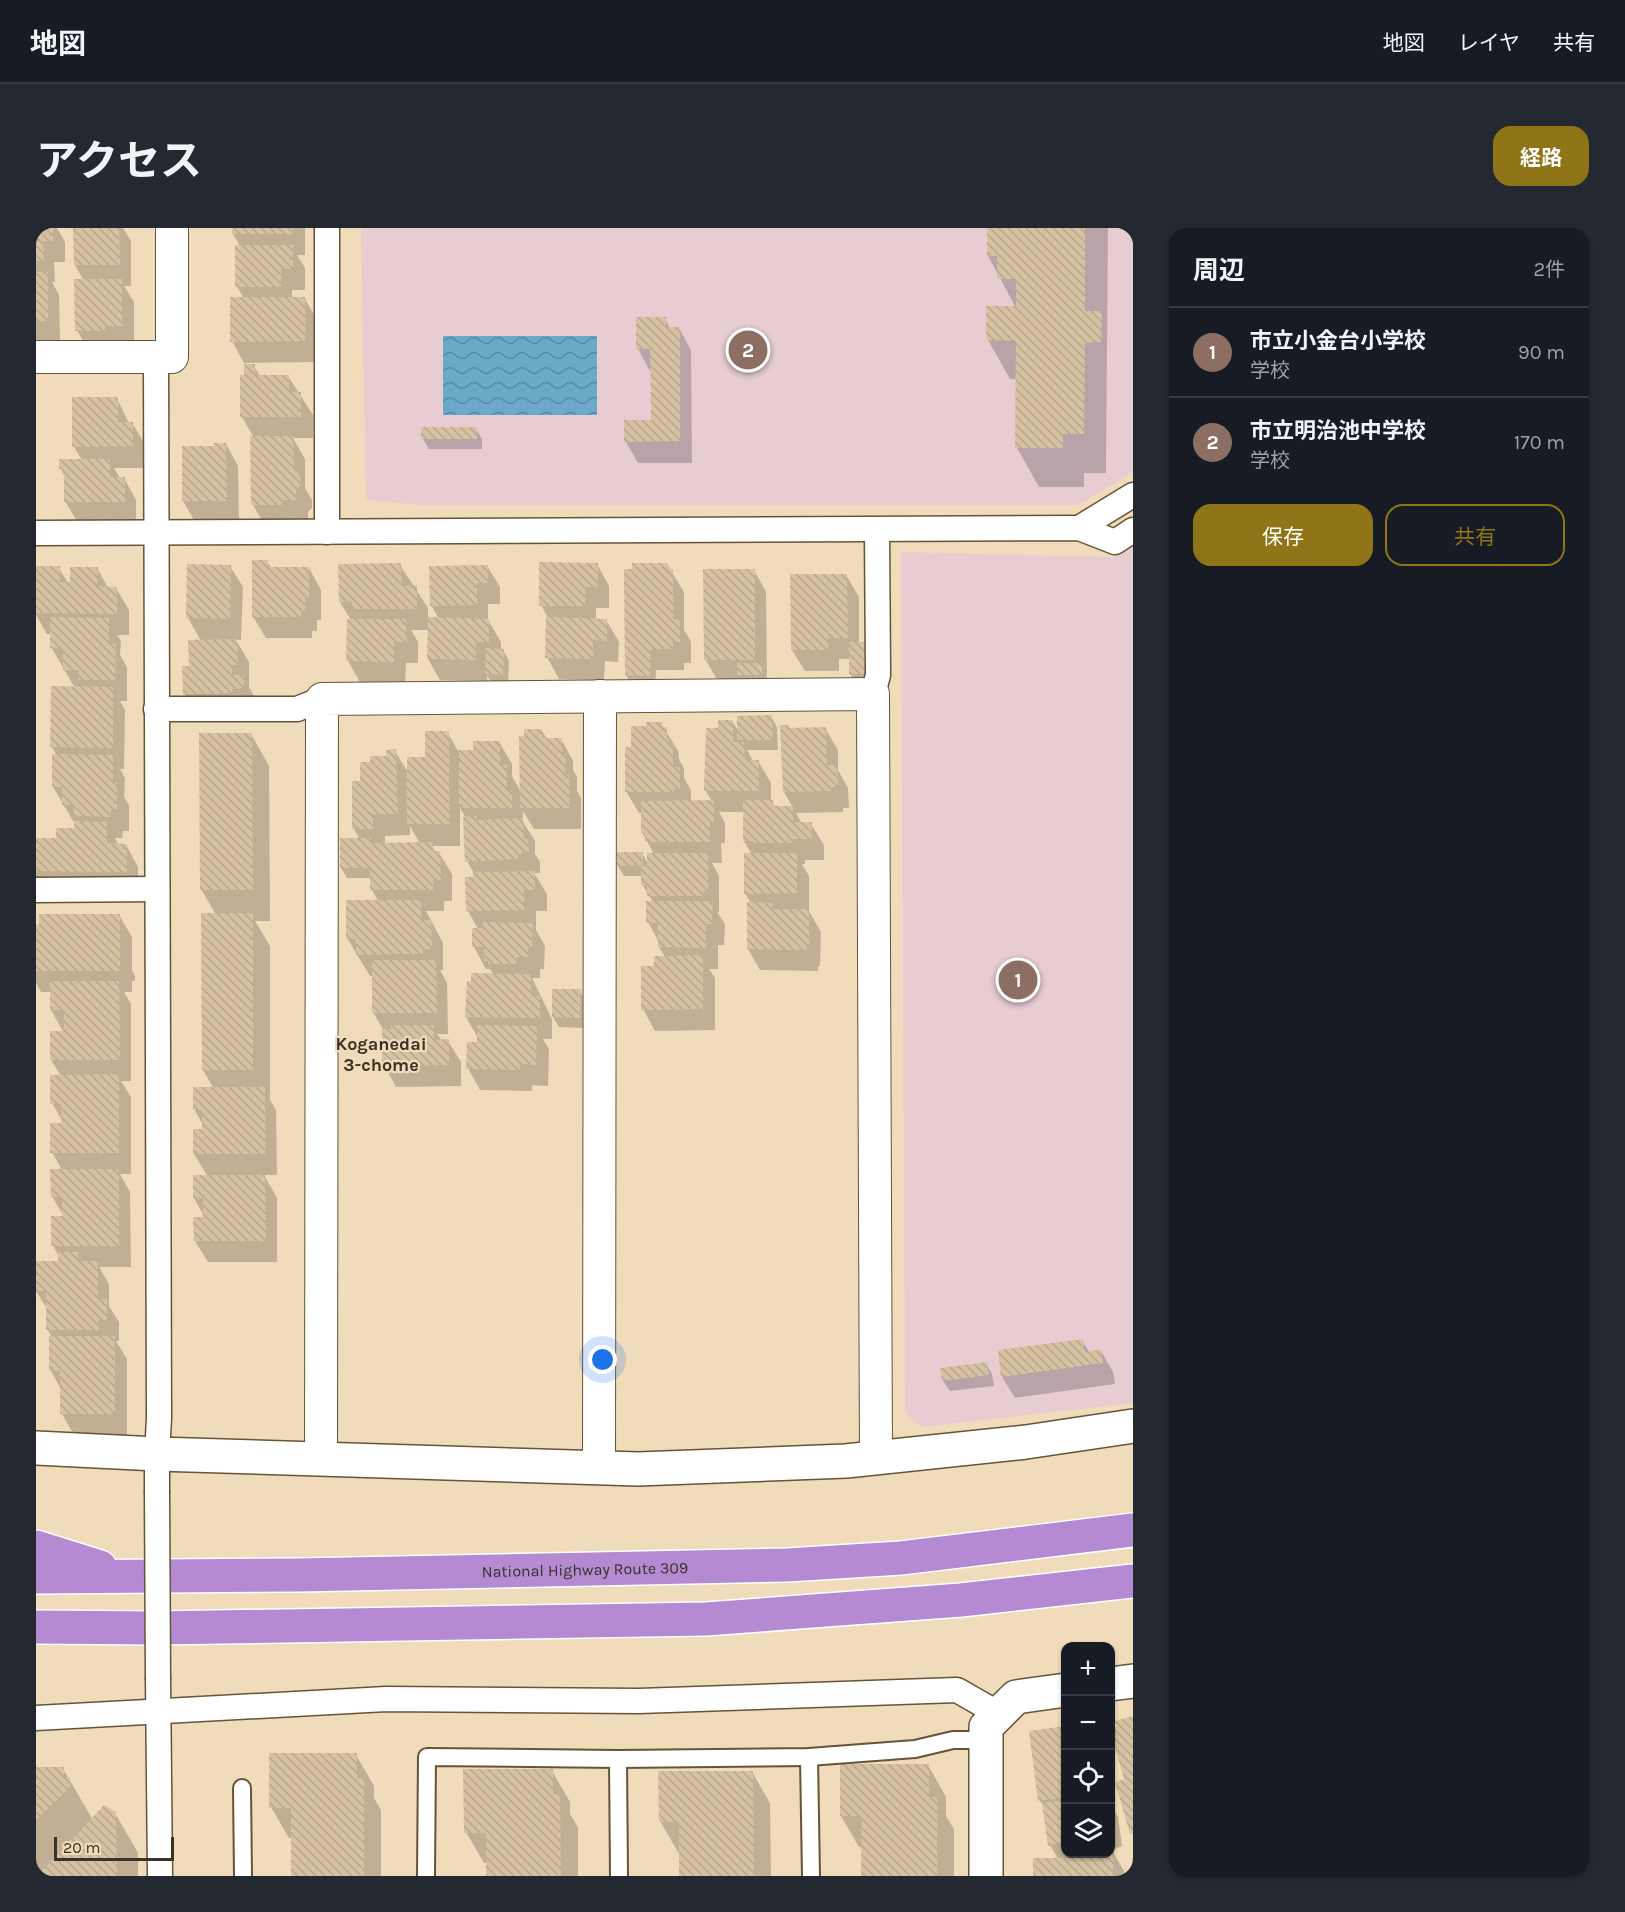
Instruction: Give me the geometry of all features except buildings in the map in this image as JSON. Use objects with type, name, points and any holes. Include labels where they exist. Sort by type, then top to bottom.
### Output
[{"type":"highway","name":"National Highway Route 309","points":[[36,1577],[299,1575],[787,1565],[901,1558],[1133,1530]]},
{"type":"highway","points":[[36,1547],[132,1576]]},
{"type":"highway","points":[[36,1627],[706,1619],[961,1600],[1133,1581]]},
{"type":"street","points":[[36,357],[172,357],[172,228]]},
{"type":"street","points":[[327,228],[327,532]]},
{"type":"street","points":[[156,357],[159,1418],[157,1454],[160,1876]]},
{"type":"street","points":[[1079,528],[1133,495]]},
{"type":"street","points":[[36,533],[1079,528],[1115,542],[1133,530]]},
{"type":"street","points":[[876,1457],[873,694],[878,675],[877,530]]},
{"type":"street","points":[[156,709],[297,709],[322,699],[873,694]]},
{"type":"street","points":[[599,1468],[600,696]]},
{"type":"street","points":[[321,1459],[322,699]]},
{"type":"street","points":[[36,890],[157,889]]},
{"type":"street","points":[[36,1448],[638,1469],[846,1461],[1026,1442],[1133,1426]]},
{"type":"street","points":[[1115,1683],[1133,1681]]},
{"type":"street","points":[[36,1718],[386,1699],[639,1701],[957,1690],[993,1727]]},
{"type":"street","points":[[986,1876],[993,1727],[1016,1697],[1061,1691]]},
{"type":"lane","points":[[426,1876],[427,1757],[618,1759],[810,1757],[915,1749],[993,1727]]},
{"type":"lane","points":[[810,1757],[811,1876]]},
{"type":"lane","points":[[618,1759],[619,1876]]},
{"type":"lane","points":[[243,1788],[243,1876]]},
{"type":"shaded area","points":[[361,228],[1133,228],[1133,472],[1079,505],[422,505],[366,500]]},
{"type":"shaded area","points":[[1133,546],[1133,1403],[921,1427],[905,1413],[901,552],[1113,557]]},
{"type":"water","points":[[443,336],[597,336],[597,415],[443,415]]},
{"type":"place","name":"市立明治池中学校","points":[[748,350]]},
{"type":"place","name":"市立小金台小学校","points":[[1018,980]]},
{"type":"district","name":"Koganedai 3-chome","points":[[381,1054]]}]
